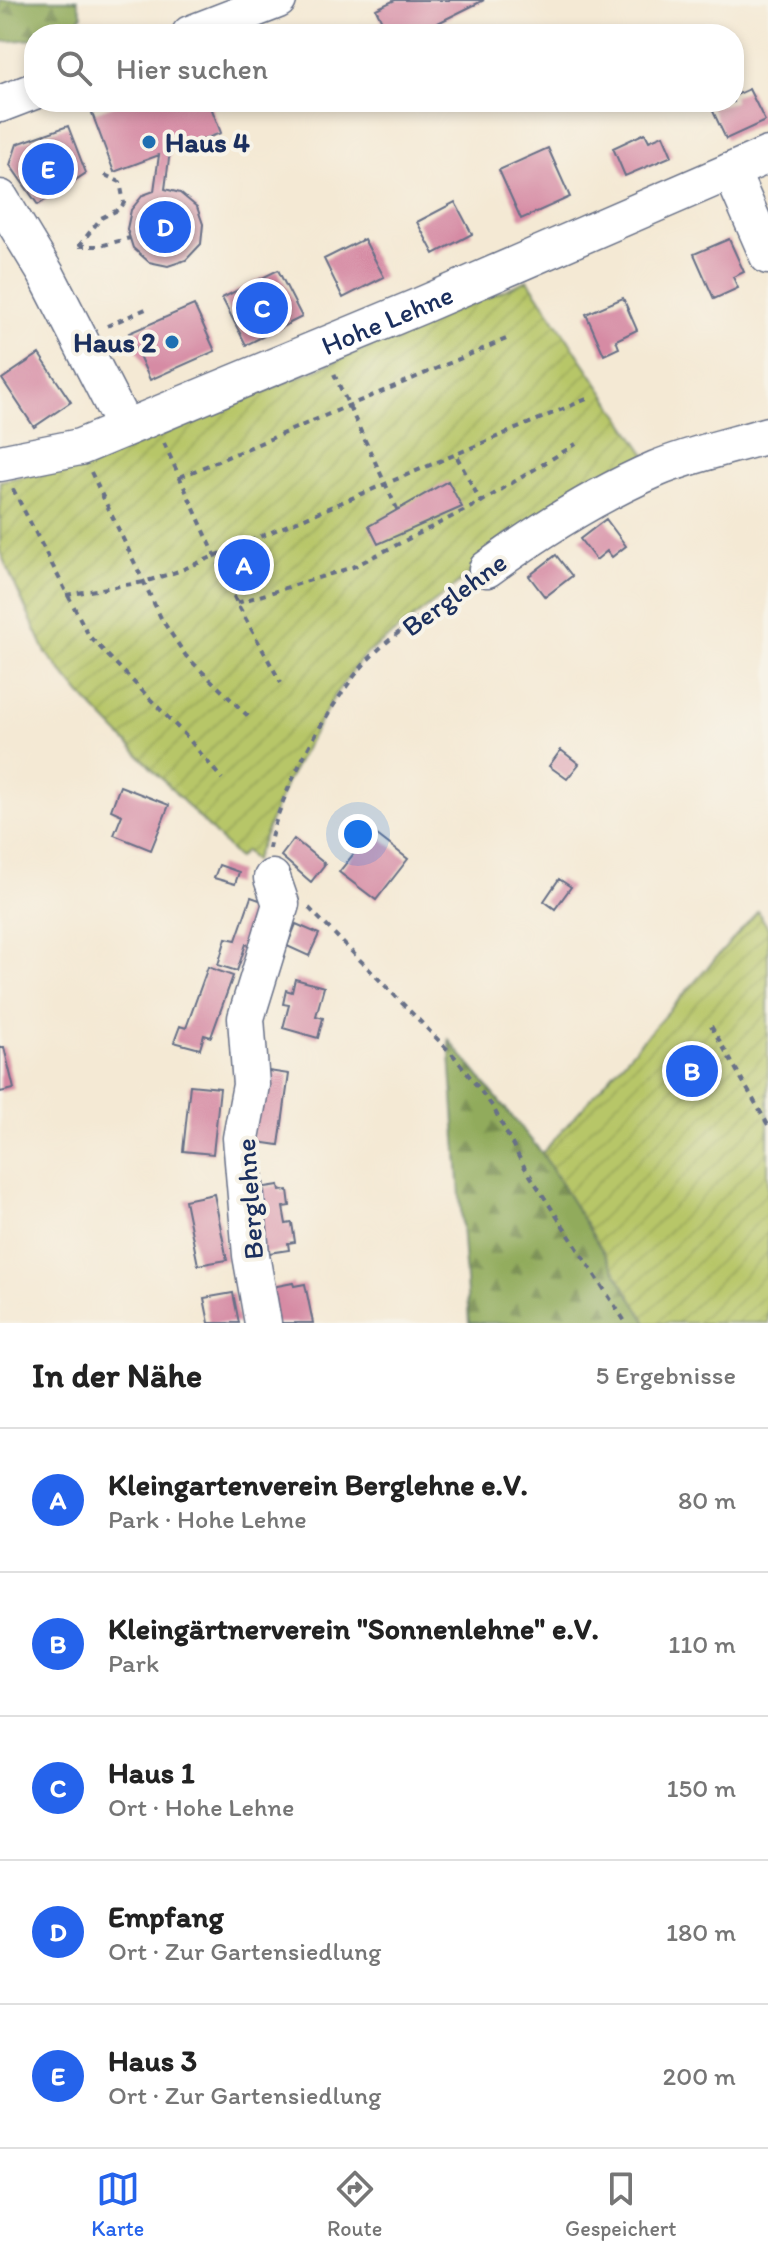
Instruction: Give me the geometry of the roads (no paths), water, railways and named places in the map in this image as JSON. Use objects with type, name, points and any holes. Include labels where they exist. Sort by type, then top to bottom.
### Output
[{"type":"street","points":[[216,24],[278,0]]},
{"type":"street","points":[[0,104],[24,95]]},
{"type":"street","name":"Hohe Lehne","points":[[4,471],[80,447],[124,426],[420,306],[768,155]]},
{"type":"street","points":[[731,171],[768,256]]},
{"type":"street","points":[[0,198],[46,274],[124,426]]},
{"type":"street","name":"Berglehne","points":[[487,569],[533,536],[658,468],[768,435]]},
{"type":"street","name":"Berglehne","points":[[263,1323],[251,1255],[241,1138],[251,1085],[246,1018],[281,904],[272,878]]},
{"type":"place","name":"Haus 4","points":[[149,142]]},
{"type":"place","name":"Haus 3","points":[[48,169]]},
{"type":"place","name":"Empfang","points":[[165,227]]},
{"type":"place","name":"Haus 1","points":[[262,308]]},
{"type":"place","name":"Haus 2","points":[[172,342]]},
{"type":"place","name":"Kleingartenverein Berglehne e.V.","points":[[244,565]]},
{"type":"place","name":"Kleingärtnerverein \"Sonnenlehne\" e.V.","points":[[692,1071]]}]
